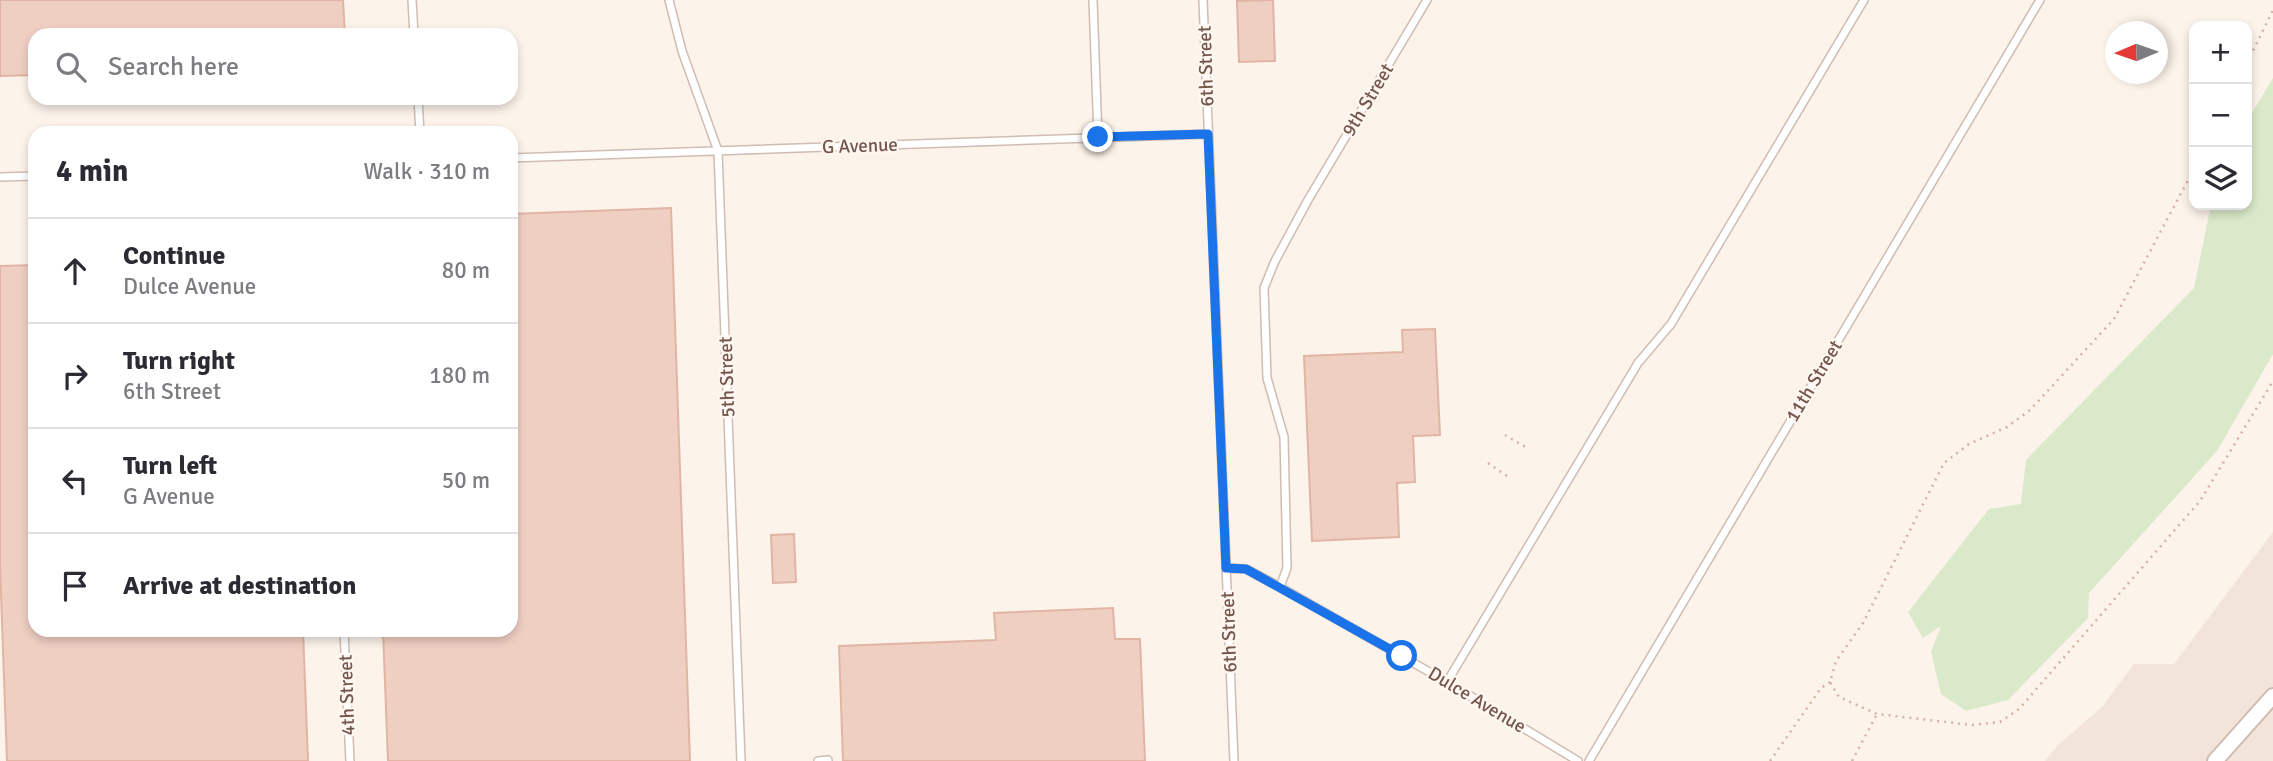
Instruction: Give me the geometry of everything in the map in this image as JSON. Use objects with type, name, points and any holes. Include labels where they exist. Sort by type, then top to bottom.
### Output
[{"type":"street","points":[[2215,761],[2273,696]]},
{"type":"lane","points":[[412,0],[414,28]]},
{"type":"lane","name":"5th Street","points":[[669,0],[682,51],[718,151],[741,761]]},
{"type":"lane","points":[[1093,0],[1098,137]]},
{"type":"lane","name":"6th Street","points":[[1203,0],[1234,761]]},
{"type":"lane","name":"9th Street","points":[[1280,587],[1287,568],[1284,437],[1267,378],[1264,288],[1275,261],[1308,200],[1427,0]]},
{"type":"lane","points":[[1447,682],[1638,363],[1671,324],[1864,0]]},
{"type":"lane","name":"11th Street","points":[[1589,761],[2040,0]]},
{"type":"lane","points":[[418,105],[420,126]]},
{"type":"lane","name":"G Avenue","points":[[518,158],[1208,134]]},
{"type":"lane","points":[[0,177],[28,176]]},
{"type":"lane","name":"Dulce Avenue","points":[[1226,568],[1246,569],[1280,587],[1447,682],[1578,761]]},
{"type":"lane","name":"4th Street","points":[[344,637],[349,761]]},
{"type":"lane","points":[[818,761],[828,760]]},
{"type":"path","points":[[2252,53],[2273,10]]},
{"type":"path","points":[[1770,761],[1821,688],[1830,682],[1836,660],[1863,623],[1944,463],[1969,444],[2007,427],[2030,410],[2114,319],[2189,178]]},
{"type":"path","points":[[1830,682],[1839,697],[1877,714],[1972,725],[2000,722],[2019,709],[2200,502],[2273,381]]},
{"type":"path","points":[[1505,435],[1527,448]]},
{"type":"path","points":[[1488,463],[1510,478]]},
{"type":"path","points":[[1852,761],[1877,714]]},
{"type":"shaded area","points":[[2273,532],[2273,761],[2045,761],[2058,745],[2102,707],[2134,664],[2174,664]]},
{"type":"green space","points":[[2273,78],[2273,354],[2217,451],[2089,593],[2088,618],[2008,700],[1966,711],[1941,694],[1931,652],[1941,626],[1923,638],[1908,612],[1989,509],[2021,504],[2026,460],[2194,288],[2210,210],[2252,210],[2252,113]]},
{"type":"building","points":[[0,0],[343,0],[345,28],[28,28],[28,75],[0,76]]},
{"type":"building","points":[[1273,0],[1275,61],[1239,62],[1237,1]]},
{"type":"building","points":[[671,208],[690,761],[388,761],[383,637],[518,637],[518,214]]},
{"type":"building","points":[[28,265],[28,637],[303,637],[308,761],[7,761],[0,566],[0,266]]},
{"type":"building","points":[[1435,329],[1440,435],[1413,436],[1415,482],[1397,483],[1399,537],[1312,541],[1304,356],[1403,352],[1402,330]]},
{"type":"building","points":[[794,534],[796,582],[773,583],[771,535]]},
{"type":"building","points":[[1113,608],[1115,639],[1140,639],[1145,761],[843,761],[839,646],[996,640],[994,613]]},
{"type":"route","points":[[1098,137],[1208,134],[1226,568],[1246,569],[1402,656]]}]
